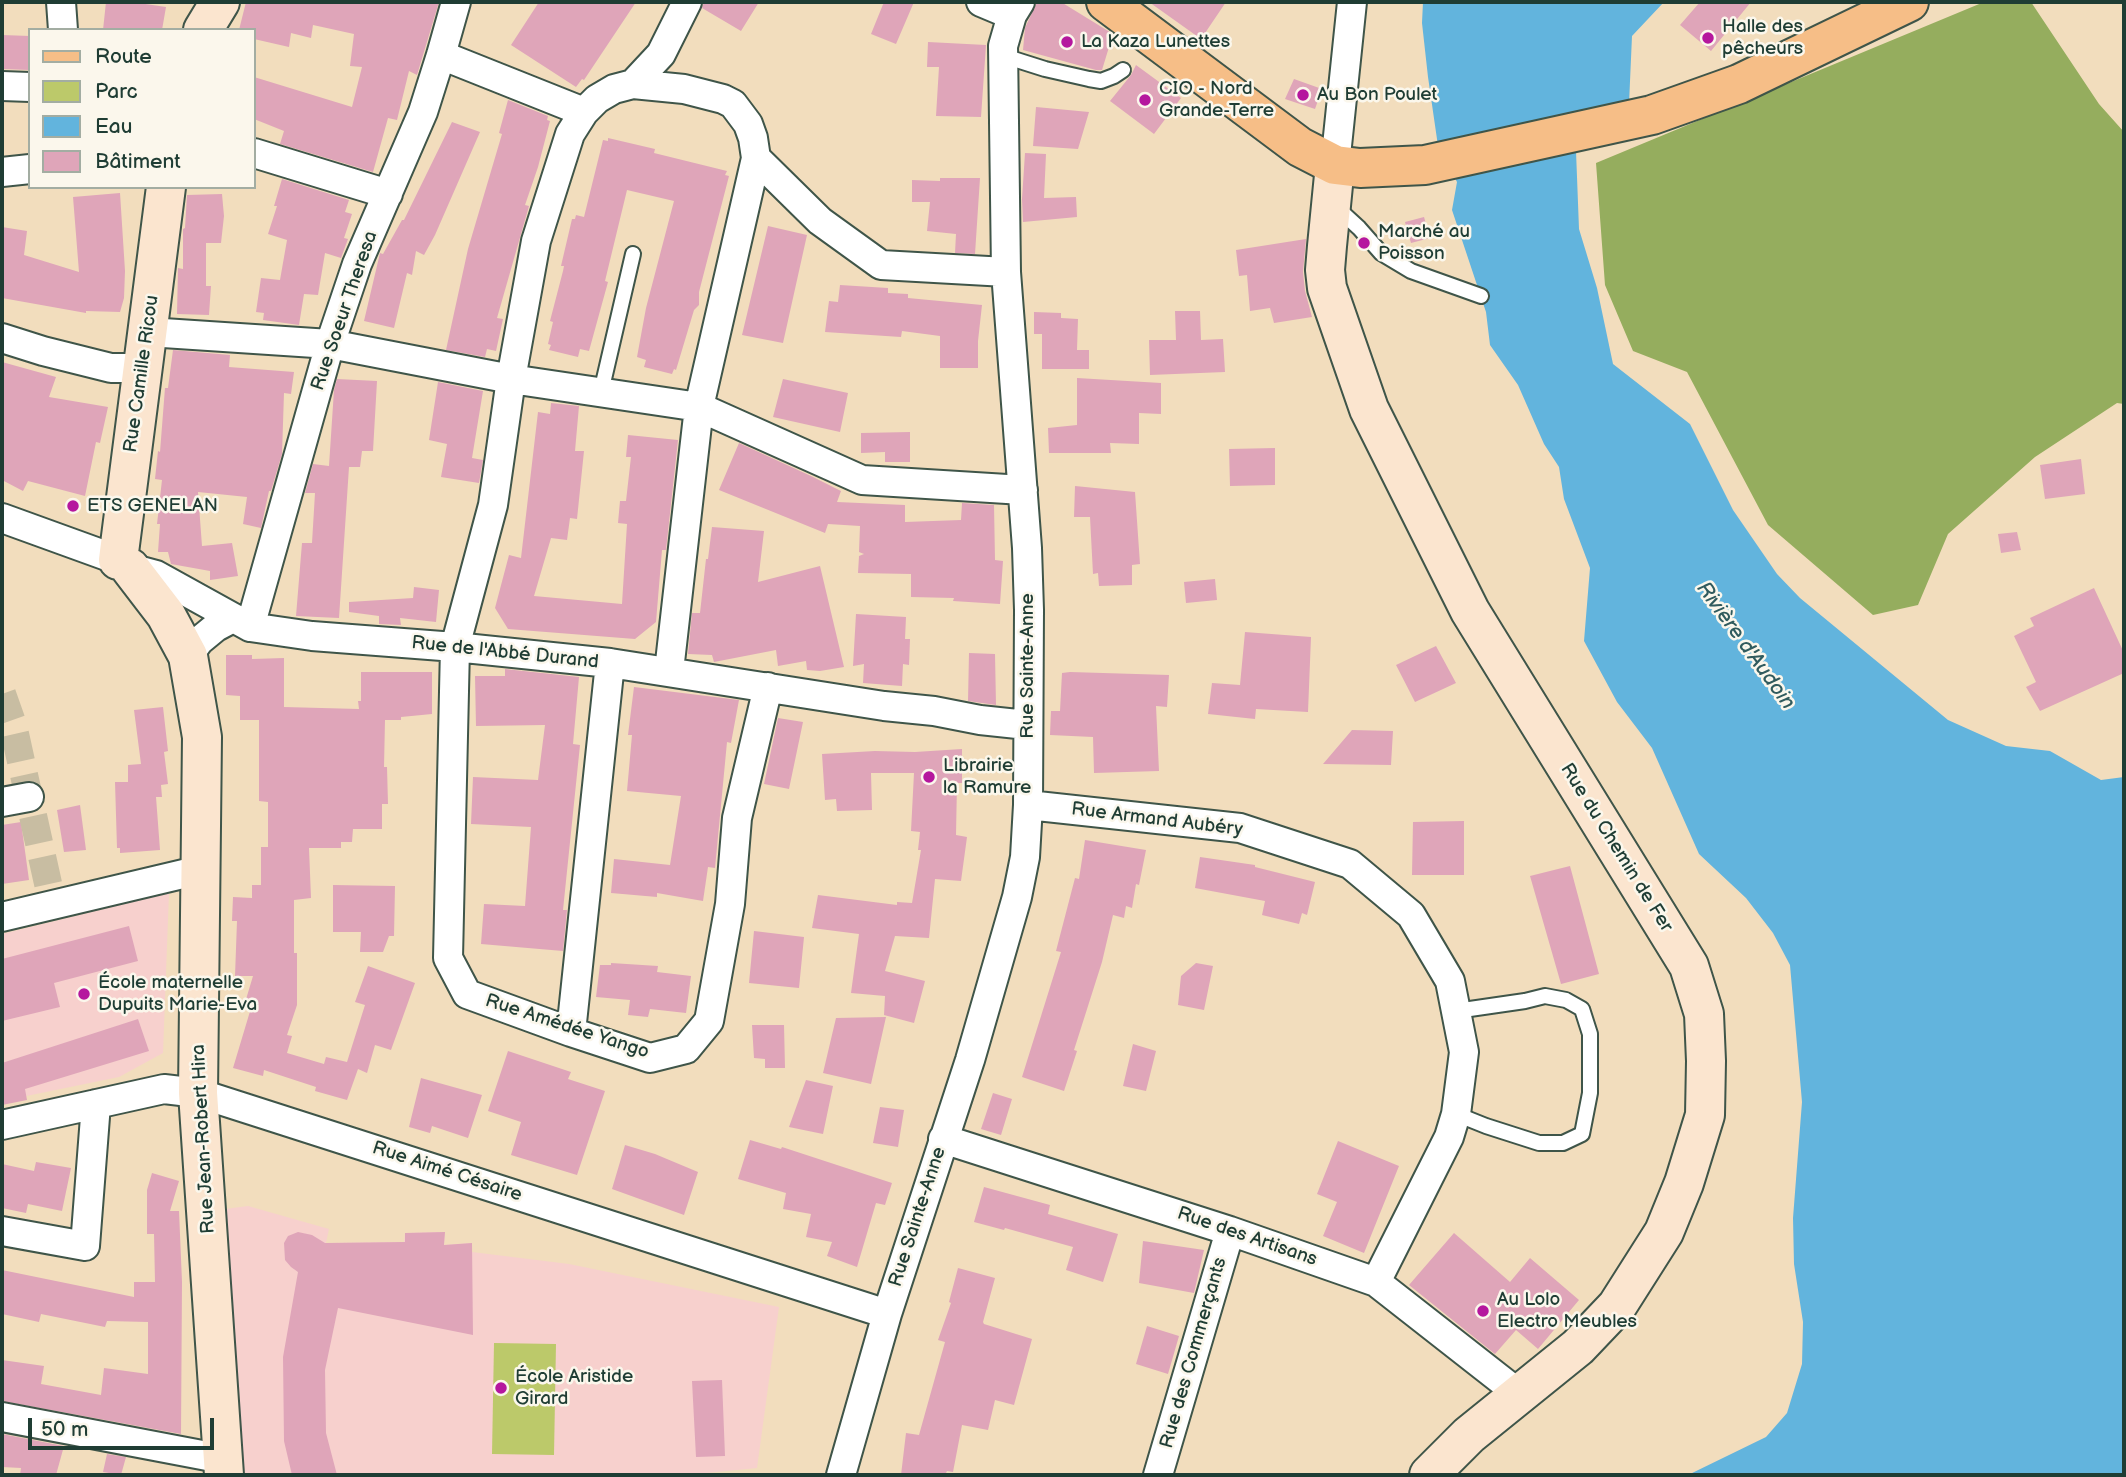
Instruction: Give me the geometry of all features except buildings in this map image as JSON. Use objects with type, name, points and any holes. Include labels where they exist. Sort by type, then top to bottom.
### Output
[{"type":"main road","points":[[204,28],[220,2]]},
{"type":"main road","points":[[1106,2],[1300,147],[1335,165],[1360,167],[1425,165],[1653,115],[1739,84],[1909,2]]},
{"type":"main road","name":"Rue du Chemin de Fer","points":[[1335,165],[1325,270],[1327,288],[1369,409],[1470,611],[1689,966],[1704,1014],[1705,1115],[1684,1183],[1664,1232],[1618,1306],[1578,1347],[1469,1435],[1429,1475]]},
{"type":"main road","name":"Rue Camille Ricou","points":[[124,564],[145,350],[166,189]]},
{"type":"main road","name":"Rue Jean-Robert Hira","points":[[124,564],[166,615],[188,656],[202,737],[198,1093],[223,1467]]},
{"type":"street","points":[[61,2],[62,28]]},
{"type":"street","name":"Rue Soeur Theresa","points":[[242,622],[357,264],[422,112],[456,2]]},
{"type":"street","points":[[633,84],[661,54],[687,2]]},
{"type":"street","points":[[981,2],[1016,8]]},
{"type":"street","points":[[1335,165],[1352,2]]},
{"type":"street","name":"Rue Sainte-Anne","points":[[841,1475],[887,1314],[970,1060],[1017,897],[1025,856],[1028,805],[1029,610],[1023,490],[1006,272],[1003,46],[1016,8]]},
{"type":"street","points":[[661,54],[664,67],[671,78],[684,89]]},
{"type":"street","points":[[441,55],[584,111],[614,89],[633,84],[684,89],[723,99],[733,104],[748,124],[756,158],[699,407],[669,671]]},
{"type":"street","points":[[2,86],[28,87]]},
{"type":"street","name":"Rue Amédée Yango","points":[[584,111],[570,134],[536,241],[511,379],[493,505],[455,647],[448,958],[467,994],[650,1058],[686,1049],[709,1021],[730,904],[737,818],[768,687]]},
{"type":"street","points":[[256,154],[387,194]]},
{"type":"street","points":[[756,158],[820,221],[881,265],[1006,272]]},
{"type":"street","points":[[2,172],[28,169]]},
{"type":"street","points":[[2,338],[111,368],[145,350],[330,344],[511,379],[699,407],[862,480],[1023,490]]},
{"type":"street","name":"Rue de l'Abbé Durand","points":[[2,518],[156,576],[242,622],[312,636],[610,663],[1027,726]]},
{"type":"street","points":[[188,656],[198,641],[216,627],[242,622]]},
{"type":"street","points":[[570,1032],[610,663]]},
{"type":"street","points":[[2,802],[29,797]]},
{"type":"street","name":"Rue Armand Aubéry","points":[[1028,805],[1240,828],[1350,863],[1410,915],[1450,981],[1464,1052],[1456,1114],[1449,1137],[1376,1282]]},
{"type":"street","points":[[2,917],[200,870]]},
{"type":"street","name":"Rue Aimé Césaire","points":[[2,1125],[164,1088],[198,1093],[887,1314]]},
{"type":"street","points":[[2,1231],[85,1245],[96,1104]]},
{"type":"street","name":"Rue des Artisans","points":[[943,1139],[1230,1231],[1376,1282],[1519,1394]]},
{"type":"street","name":"Rue des Commerçants","points":[[1158,1475],[1230,1231]]},
{"type":"street","points":[[2,1417],[223,1467]]},
{"type":"lane","points":[[1004,56],[1045,69],[1101,81],[1123,70]]},
{"type":"lane","points":[[1331,203],[1359,228],[1381,253],[1410,271],[1481,296]]},
{"type":"lane","points":[[601,392],[633,254]]},
{"type":"lane","points":[[1456,1011],[1545,996],[1566,1000],[1582,1009],[1590,1034],[1590,1093],[1582,1134],[1563,1143],[1539,1143],[1456,1114]]},
{"type":"shaded area","name":"École maternelle Dupuits Marie-Eva","points":[[169,893],[163,1053],[119,1077],[2,1101],[2,934]]},
{"type":"shaded area","name":"École Aristide Girard","points":[[248,1206],[329,1229],[326,1243],[404,1242],[405,1233],[445,1232],[444,1245],[472,1243],[472,1252],[569,1264],[779,1307],[757,1468],[687,1475],[238,1475],[225,1209]]},
{"type":"green space","points":[[1984,2],[2031,2],[2099,104],[2124,132],[2124,404],[2117,403],[2035,457],[1948,534],[1918,605],[1873,615],[1768,525],[1687,372],[1633,351],[1605,285],[1596,163]]},
{"type":"green space","points":[[494,1343],[556,1344],[554,1455],[492,1454]]},
{"type":"water","name":"Rivière d'Audoin","points":[[1423,2],[1664,2],[1632,36],[1629,104],[1576,151],[1579,229],[1597,288],[1613,364],[1690,424],[1733,510],[1777,574],[1800,598],[1948,720],[2006,746],[2050,751],[2101,780],[2124,777],[2124,1475],[1688,1475],[1766,1437],[1787,1413],[1802,1364],[1803,1322],[1794,1264],[1793,1218],[1802,1102],[1790,965],[1773,933],[1746,898],[1699,854],[1652,748],[1617,702],[1584,641],[1590,568],[1564,499],[1559,467],[1544,444],[1518,385],[1490,345],[1486,312],[1452,210],[1457,182],[1438,146],[1422,23]]},
{"type":"tunnel","points":[[2,694],[13,725],[53,906]]},
{"type":"place","name":"Halle des pêcheurs","points":[[1708,38]]},
{"type":"place","name":"La Kaza Lunettes","points":[[1067,42]]},
{"type":"place","name":"Au Bon Poulet","points":[[1303,95]]},
{"type":"place","name":"CIO - Nord Grande-Terre","points":[[1145,100]]},
{"type":"place","name":"Marché au Poisson","points":[[1364,243]]},
{"type":"place","name":"ETS GENELAN","points":[[73,506]]},
{"type":"place","name":"Librairie la Ramure","points":[[929,777]]},
{"type":"place","name":"École maternelle Dupuits Marie-Eva","points":[[84,994]]},
{"type":"place","name":"Au Lolo Electro Meubles","points":[[1483,1311]]},
{"type":"place","name":"École Aristide Girard","points":[[501,1388]]}]
